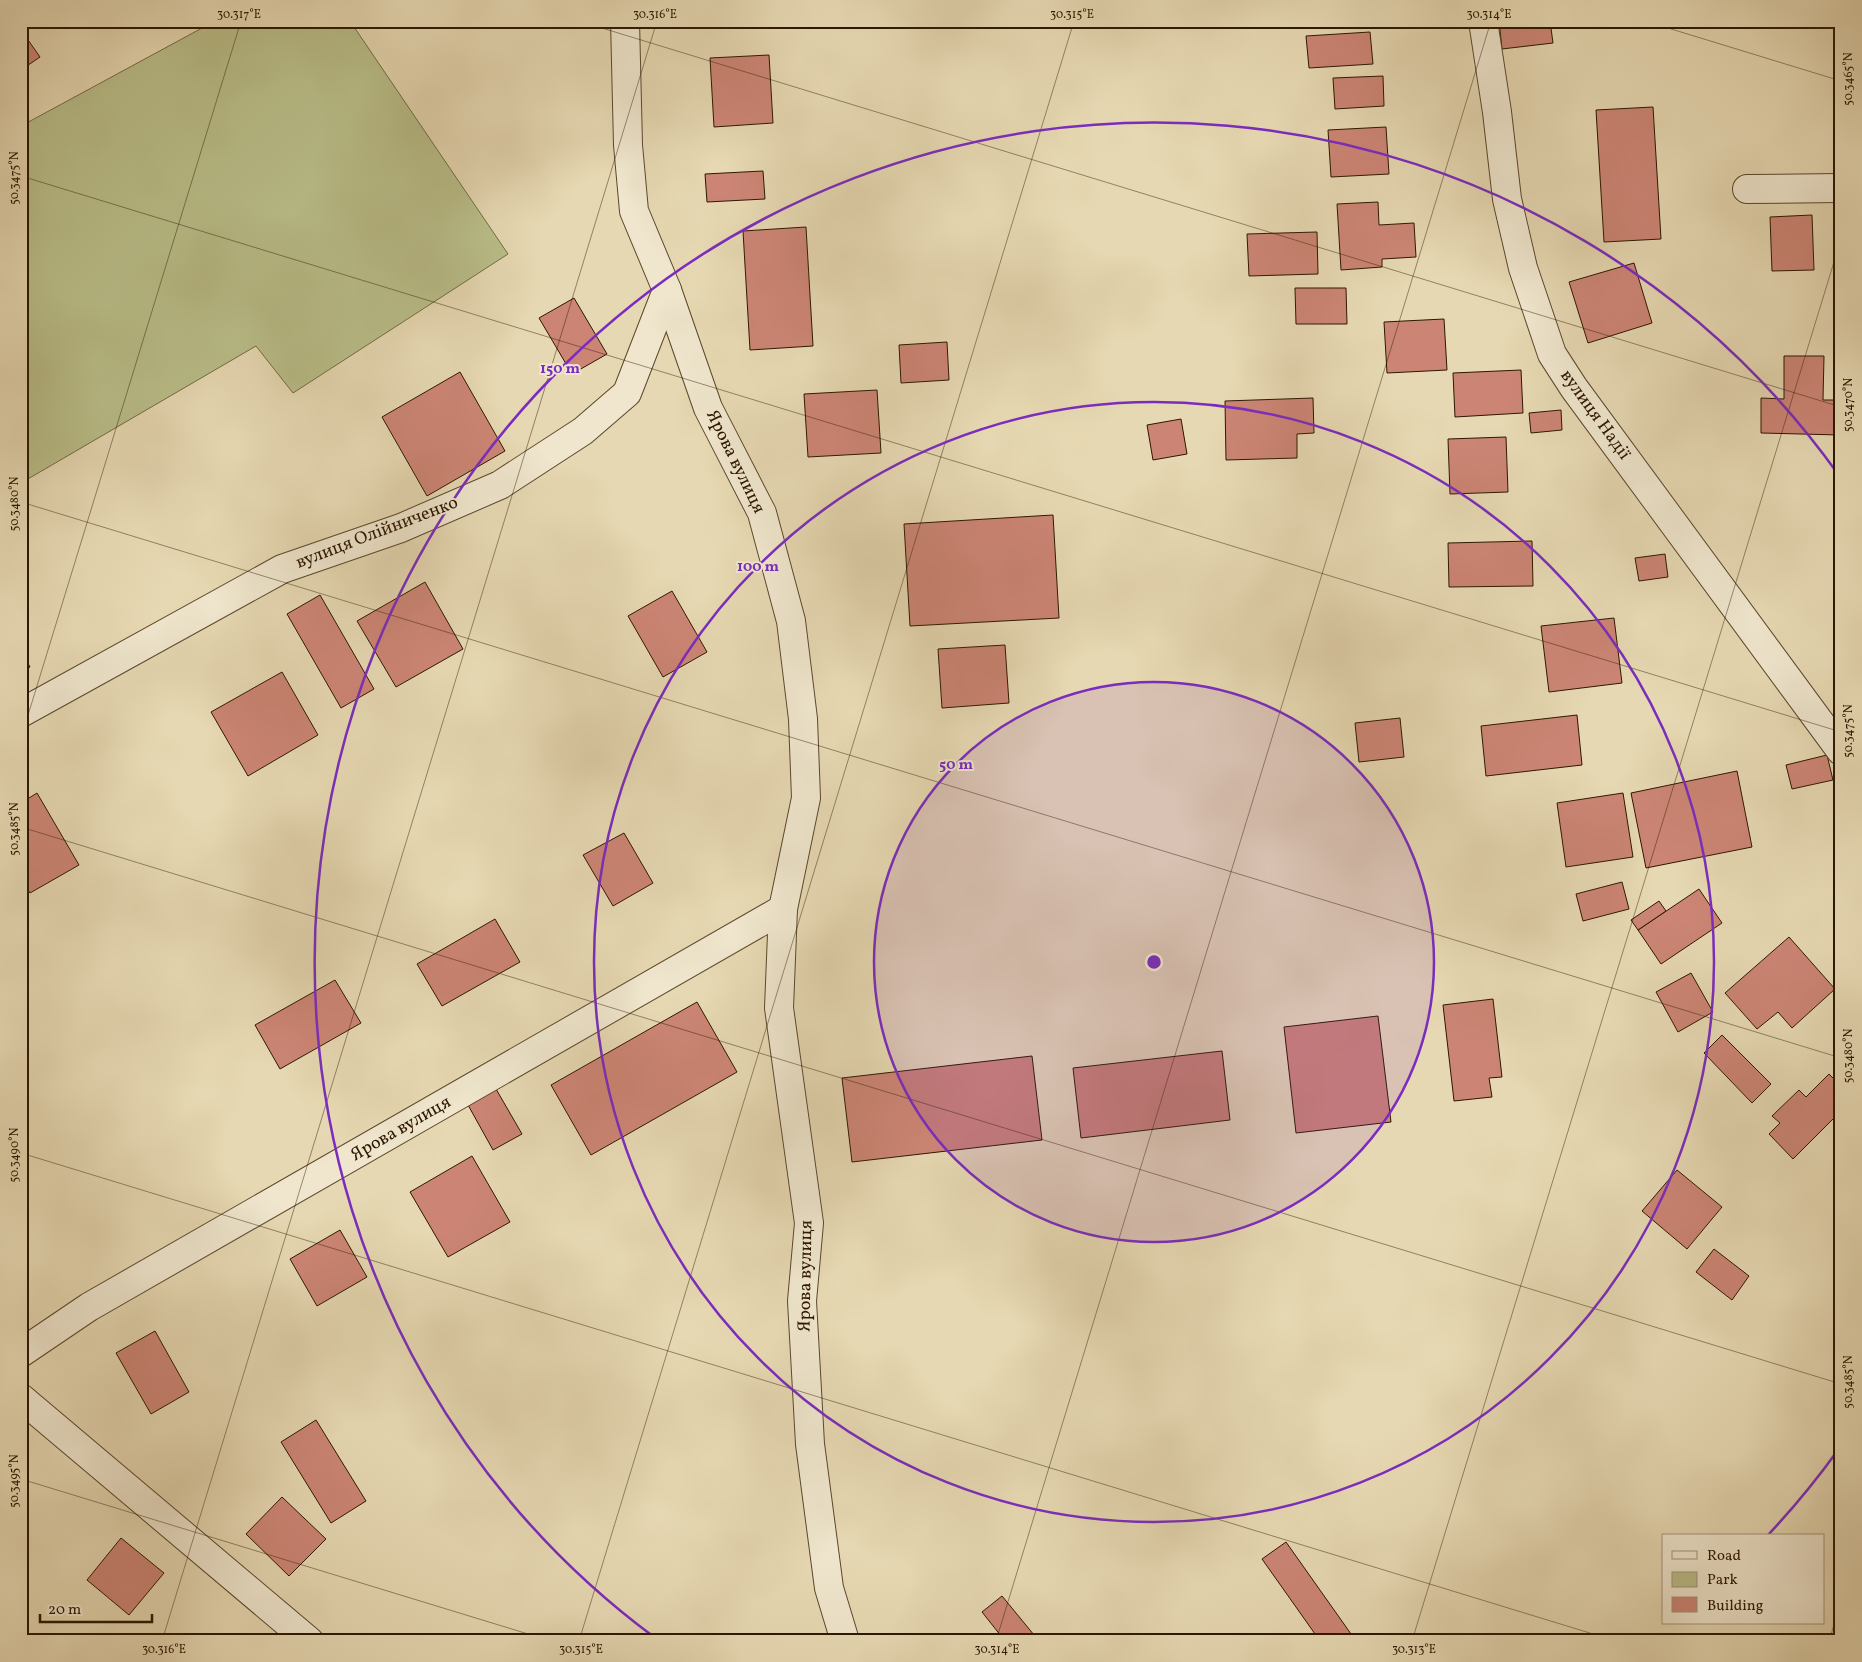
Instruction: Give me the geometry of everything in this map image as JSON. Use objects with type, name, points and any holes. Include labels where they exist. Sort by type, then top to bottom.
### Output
[{"type":"street","name":"Ярова вулиця","points":[[625,21],[628,145],[634,211],[667,290],[708,408],[762,513],[790,621],[803,719],[806,798],[783,909],[779,1008],[809,1223],[802,1301],[810,1444],[829,1588],[845,1641]]},
{"type":"street","name":"вулиця Надії","points":[[1483,21],[1497,112],[1507,199],[1523,268],[1552,354],[1574,388],[1841,751]]},
{"type":"street","points":[[1747,189],[1841,188]]},
{"type":"street","name":"вулиця Олійниченко","points":[[21,714],[282,569],[401,528],[500,485],[575,436],[612,408],[627,393],[667,290]]},
{"type":"street","name":"Ярова вулиця","points":[[21,1353],[89,1307],[783,909]]},
{"type":"street","points":[[21,1398],[309,1641]]},
{"type":"green space","points":[[215,21],[350,21],[508,254],[293,393],[256,346],[21,483],[21,126]]},
{"type":"building","points":[[1499,21],[1550,21],[1553,43],[1502,49]]},
{"type":"building","points":[[21,30],[40,57],[21,70]]},
{"type":"building","points":[[1370,32],[1373,64],[1309,68],[1306,36]]},
{"type":"building","points":[[769,55],[773,123],[714,127],[710,58]]},
{"type":"building","points":[[1383,76],[1384,106],[1335,109],[1333,78]]},
{"type":"building","points":[[1653,107],[1661,239],[1604,242],[1596,110]]},
{"type":"building","points":[[1386,127],[1389,174],[1331,177],[1328,130]]},
{"type":"building","points":[[763,171],[765,199],[707,202],[705,174]]},
{"type":"building","points":[[1378,202],[1379,225],[1414,223],[1416,257],[1382,259],[1382,267],[1341,270],[1337,204]]},
{"type":"building","points":[[1812,215],[1814,270],[1772,271],[1770,217]]},
{"type":"building","points":[[806,227],[813,346],[750,350],[743,231]]},
{"type":"building","points":[[1317,232],[1318,274],[1249,276],[1247,234]]},
{"type":"building","points":[[1634,263],[1652,323],[1588,343],[1569,282]]},
{"type":"building","points":[[1295,288],[1346,288],[1347,324],[1296,324]]},
{"type":"building","points":[[574,298],[607,354],[572,374],[539,318]]},
{"type":"building","points":[[1444,319],[1447,370],[1387,373],[1384,322]]},
{"type":"building","points":[[947,342],[949,380],[901,383],[899,345]]},
{"type":"building","points":[[1784,356],[1824,356],[1823,400],[1841,400],[1840,435],[1761,433],[1761,398],[1784,399]]},
{"type":"building","points":[[1521,370],[1523,413],[1455,417],[1453,373]]},
{"type":"building","points":[[460,372],[505,451],[427,496],[382,417]]},
{"type":"building","points":[[877,390],[881,453],[808,457],[804,394]]},
{"type":"building","points":[[1313,398],[1314,433],[1297,434],[1297,458],[1226,460],[1225,401]]},
{"type":"building","points":[[1561,410],[1562,430],[1531,433],[1529,413]]},
{"type":"building","points":[[1181,419],[1187,454],[1153,460],[1147,425]]},
{"type":"building","points":[[1506,437],[1508,492],[1450,494],[1448,439]]},
{"type":"building","points":[[1053,515],[1059,618],[910,626],[904,524]]},
{"type":"building","points":[[1532,541],[1533,586],[1449,587],[1448,543]]},
{"type":"building","points":[[1665,554],[1668,577],[1639,581],[1635,558]]},
{"type":"building","points":[[425,582],[463,649],[396,687],[357,621]]},
{"type":"building","points":[[672,591],[707,652],[663,677],[628,616]]},
{"type":"building","points":[[320,595],[374,689],[341,708],[287,614]]},
{"type":"building","points":[[1614,618],[1622,683],[1549,692],[1541,626]]},
{"type":"building","points":[[1005,645],[1009,703],[942,708],[938,649]]},
{"type":"building","points":[[21,651],[30,667],[21,672]]},
{"type":"building","points":[[282,672],[318,735],[248,776],[211,712]]},
{"type":"building","points":[[1577,715],[1582,765],[1486,776],[1481,726]]},
{"type":"building","points":[[1400,718],[1404,757],[1359,762],[1355,723]]},
{"type":"building","points":[[1827,755],[1833,780],[1792,789],[1786,765]]},
{"type":"building","points":[[1737,771],[1752,847],[1646,868],[1631,793]]},
{"type":"building","points":[[37,793],[79,865],[30,893],[21,878],[21,803]]},
{"type":"building","points":[[1623,793],[1633,857],[1566,867],[1557,803]]},
{"type":"building","points":[[624,833],[653,883],[613,906],[583,855]]},
{"type":"building","points":[[1622,882],[1629,909],[1583,921],[1576,894]]},
{"type":"building","points":[[1699,889],[1722,923],[1661,964],[1638,930]]},
{"type":"building","points":[[1659,901],[1666,911],[1638,930],[1631,920]]},
{"type":"building","points":[[495,919],[520,962],[442,1006],[417,964]]},
{"type":"building","points":[[1789,937],[1835,989],[1792,1028],[1778,1012],[1757,1029],[1725,993]]},
{"type":"building","points":[[1691,973],[1713,1012],[1678,1032],[1656,992]]},
{"type":"building","points":[[335,980],[361,1023],[280,1069],[255,1025]]},
{"type":"building","points":[[1493,999],[1502,1077],[1489,1078],[1492,1097],[1454,1101],[1443,1005]]},
{"type":"building","points":[[697,1002],[737,1072],[591,1155],[551,1085]]},
{"type":"building","points":[[1378,1016],[1391,1122],[1296,1133],[1284,1027]]},
{"type":"building","points":[[1722,1035],[1771,1084],[1752,1103],[1704,1053]]},
{"type":"building","points":[[1222,1051],[1230,1120],[1081,1138],[1073,1068]]},
{"type":"building","points":[[1032,1056],[1042,1140],[852,1162],[842,1078]]},
{"type":"building","points":[[1829,1074],[1841,1086],[1841,1111],[1793,1159],[1769,1134],[1780,1123],[1772,1116],[1799,1090],[1806,1097]]},
{"type":"building","points":[[496,1089],[522,1134],[493,1150],[468,1105]]},
{"type":"building","points":[[472,1156],[510,1222],[448,1257],[410,1192]]},
{"type":"building","points":[[1677,1170],[1722,1207],[1687,1249],[1642,1211]]},
{"type":"building","points":[[340,1230],[367,1277],[317,1306],[290,1259]]},
{"type":"building","points":[[1714,1249],[1749,1276],[1732,1300],[1696,1272]]},
{"type":"building","points":[[155,1331],[189,1392],[151,1414],[116,1353]]},
{"type":"building","points":[[316,1420],[366,1501],[331,1523],[281,1442]]},
{"type":"building","points":[[282,1497],[326,1539],[289,1576],[246,1534]]},
{"type":"building","points":[[121,1538],[164,1573],[129,1615],[87,1580]]},
{"type":"building","points":[[1286,1542],[1356,1641],[1320,1641],[1262,1559]]},
{"type":"building","points":[[1002,1596],[1039,1641],[1005,1641],[982,1612]]}]
